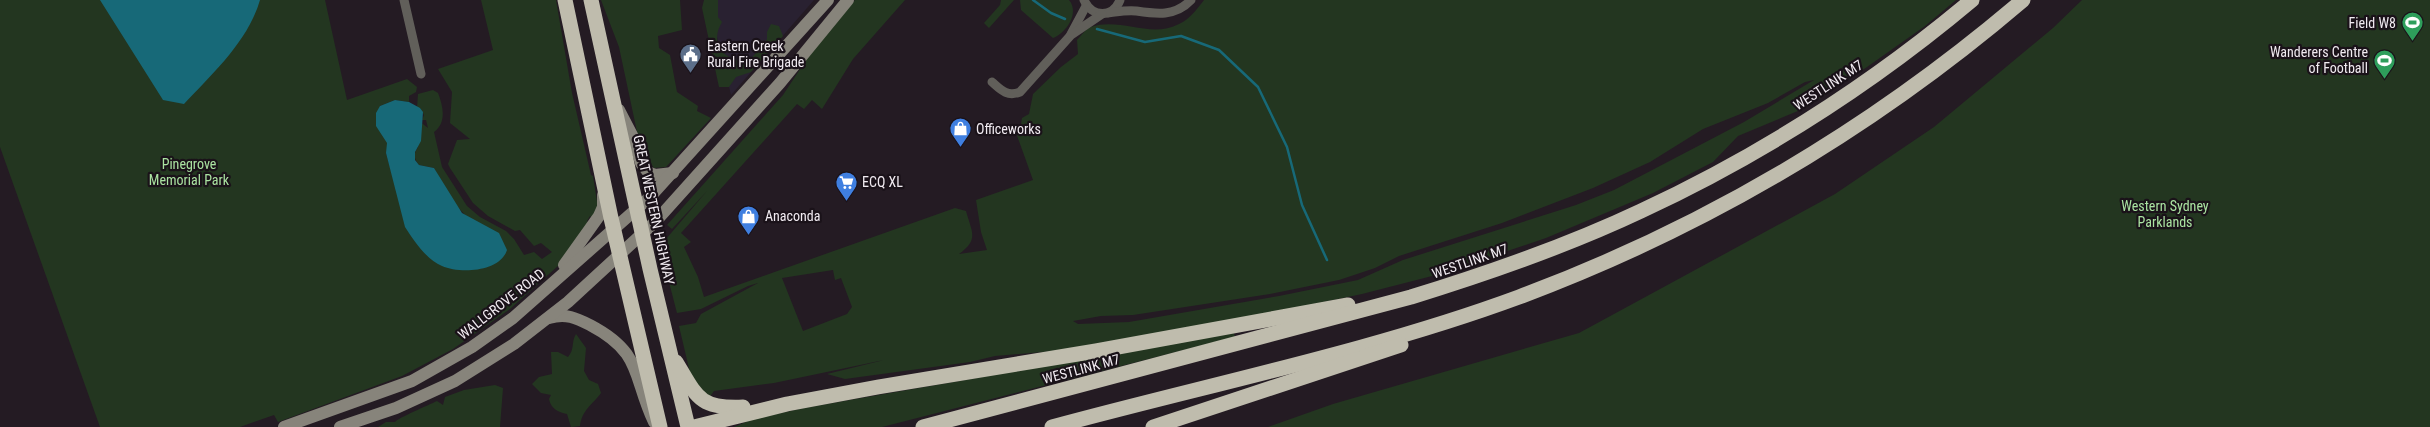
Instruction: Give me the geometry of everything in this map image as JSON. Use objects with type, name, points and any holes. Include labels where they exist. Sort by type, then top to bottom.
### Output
[{"type":"highway","points":[[565,0],[658,427]]},
{"type":"highway","name":"GREAT WESTERN HIGHWAY","points":[[591,0],[668,348],[688,427]]},
{"type":"highway","name":"WESTLINK M7","points":[[924,427],[1411,298],[1473,278],[1554,248],[1641,211],[1702,179],[1828,107],[1904,54],[1972,0]]},
{"type":"highway","points":[[1052,427],[1371,343],[1471,313],[1568,278],[1630,252],[1705,215],[1794,167],[1923,80],[2023,0]]},
{"type":"highway","points":[[694,427],[787,404],[983,368],[1096,351],[1347,305],[1411,298]]},
{"type":"highway","points":[[1153,427],[1422,338],[1471,313]]},
{"type":"highway","points":[[668,348],[694,392],[706,403],[721,408],[787,404]]},
{"type":"main road","name":"WALLGROVE ROAD","points":[[284,427],[412,381],[472,348],[506,323],[614,230],[673,173],[828,0]]},
{"type":"main road","points":[[340,427],[396,408],[455,381],[514,344],[546,319],[643,234],[780,83],[848,0]]},
{"type":"main road","points":[[614,101],[633,137],[644,168],[655,175],[673,173]]},
{"type":"main road","points":[[548,287],[602,211],[600,160]]},
{"type":"main road","points":[[546,319],[570,316],[601,331],[619,344],[632,360],[658,427]]},
{"type":"street","points":[[404,0],[421,74]]},
{"type":"street","points":[[992,82],[1006,94],[1020,92],[1071,35],[1118,6],[1120,0]]},
{"type":"street","points":[[1125,0],[1136,12]]},
{"type":"street","points":[[1071,35],[1085,1],[1096,13],[1136,12],[1150,15],[1166,14],[1191,0]]},
{"type":"shaded area","points":[[708,0],[814,0],[731,95]]},
{"type":"green space","name":"Pinegrove Memorial Park","points":[[0,0],[325,0],[347,100],[407,79],[417,87],[416,92],[409,96],[409,102],[395,100],[380,106],[419,121],[428,128],[426,120],[422,120],[424,115],[420,108],[417,108],[418,94],[433,90],[438,93],[443,114],[441,124],[434,132],[442,167],[467,206],[480,217],[506,231],[514,239],[524,255],[534,252],[542,259],[552,252],[541,243],[534,246],[520,230],[515,231],[488,216],[473,203],[450,168],[448,164],[457,140],[470,139],[450,123],[452,92],[438,69],[493,50],[481,0],[556,0],[572,93],[591,175],[593,176],[598,208],[593,219],[590,216],[587,221],[590,225],[559,265],[510,309],[453,349],[402,376],[278,422],[274,415],[240,427],[100,427],[0,147]],"holes":[[[418,147],[415,152],[416,161],[419,165],[434,168],[454,203],[471,220],[398,195],[386,153]]]},
{"type":"green space","points":[[601,0],[680,0],[682,30],[658,36],[659,48],[670,55],[677,92],[698,106],[697,111],[711,118],[666,167],[654,168],[649,161],[643,160],[619,47]]},
{"type":"green space","points":[[704,0],[718,0],[718,17],[722,22],[718,30],[718,45],[722,51],[734,59],[750,60],[767,39],[767,32],[771,24],[779,26],[783,36],[751,72],[736,77],[729,87],[719,87],[702,8]]},
{"type":"green space","points":[[855,0],[905,0],[853,59],[822,109],[812,100],[804,109],[797,104],[681,233],[691,242],[684,247],[698,277],[704,297],[955,208],[966,211],[972,230],[972,240],[959,254],[987,250],[981,232],[976,200],[1033,180],[1015,130],[1021,124],[1022,118],[1029,114],[1033,94],[1061,67],[1078,54],[1077,40],[1085,30],[1113,24],[1146,29],[1168,28],[1187,19],[1204,0],[1956,0],[1925,26],[1805,108],[1738,136],[1713,162],[1653,193],[1546,238],[1436,275],[1362,294],[1280,311],[1055,351],[995,356],[970,362],[845,379],[827,374],[884,360],[774,383],[714,391],[709,398],[691,377],[679,326],[696,323],[701,314],[758,283],[701,309],[677,313],[658,253],[661,253],[666,239],[707,191],[672,229],[667,225],[783,95],[822,36]],"holes":[[[1814,80],[1744,122],[1614,190],[1576,205],[1403,260],[1358,280],[1129,322],[1078,324],[1073,321],[1101,316],[1133,315],[1270,294],[1339,280],[1375,268],[1399,256],[1502,223],[1593,188],[1650,162],[1703,129],[1768,103],[1805,82]],[[833,270],[835,280],[841,278],[852,307],[847,314],[803,331],[782,278]]]},
{"type":"green space","points":[[1001,0],[1014,0],[989,28],[984,23],[1000,5]]},
{"type":"green space","points":[[1020,0],[1069,0],[1073,11],[1070,22],[1063,32],[1053,38],[1021,10]]},
{"type":"green space","name":"Western Sydney Parklands","points":[[2082,0],[2430,0],[2430,427],[1268,427],[1333,404],[1579,333],[1835,194],[1934,127],[2053,28]]},
{"type":"green space","points":[[1234,333],[1235,337],[882,427],[734,427],[753,419],[804,408]]},
{"type":"green space","points":[[576,334],[586,348],[584,371],[589,380],[598,384],[601,393],[585,412],[580,426],[571,427],[567,414],[558,411],[551,405],[549,399],[551,395],[541,393],[532,384],[539,377],[552,374],[551,352],[558,352],[568,357],[572,351]]},
{"type":"green space","points":[[495,385],[503,388],[500,427],[378,427],[386,422],[395,422],[437,401],[443,405],[445,397],[464,390]]},
{"type":"water","points":[[100,0],[260,0],[247,29],[238,43],[218,68],[184,104],[163,100]]},
{"type":"water","points":[[395,100],[409,102],[420,108],[423,112],[421,141],[415,152],[415,160],[419,165],[434,168],[462,213],[499,233],[507,250],[496,263],[488,267],[469,270],[450,269],[442,266],[436,263],[416,244],[405,227],[386,153],[387,143],[376,126],[376,113],[380,106]]},
{"type":"waterway","points":[[1033,0],[1051,13],[1065,19]]},
{"type":"waterway","points":[[1097,29],[1145,42],[1181,36],[1219,50],[1258,87],[1287,147],[1302,205],[1327,260]]},
{"type":"place","name":"Field W8","points":[[2412,42]]},
{"type":"place","name":"Eastern Creek Rural Fire Brigade","points":[[691,73]]},
{"type":"place","name":"Wanderers Centre of Football","points":[[2384,79]]},
{"type":"place","name":"Officeworks","points":[[960,148]]},
{"type":"place","name":"ECQ XL","points":[[846,201]]},
{"type":"place","name":"Anaconda","points":[[749,235]]}]
